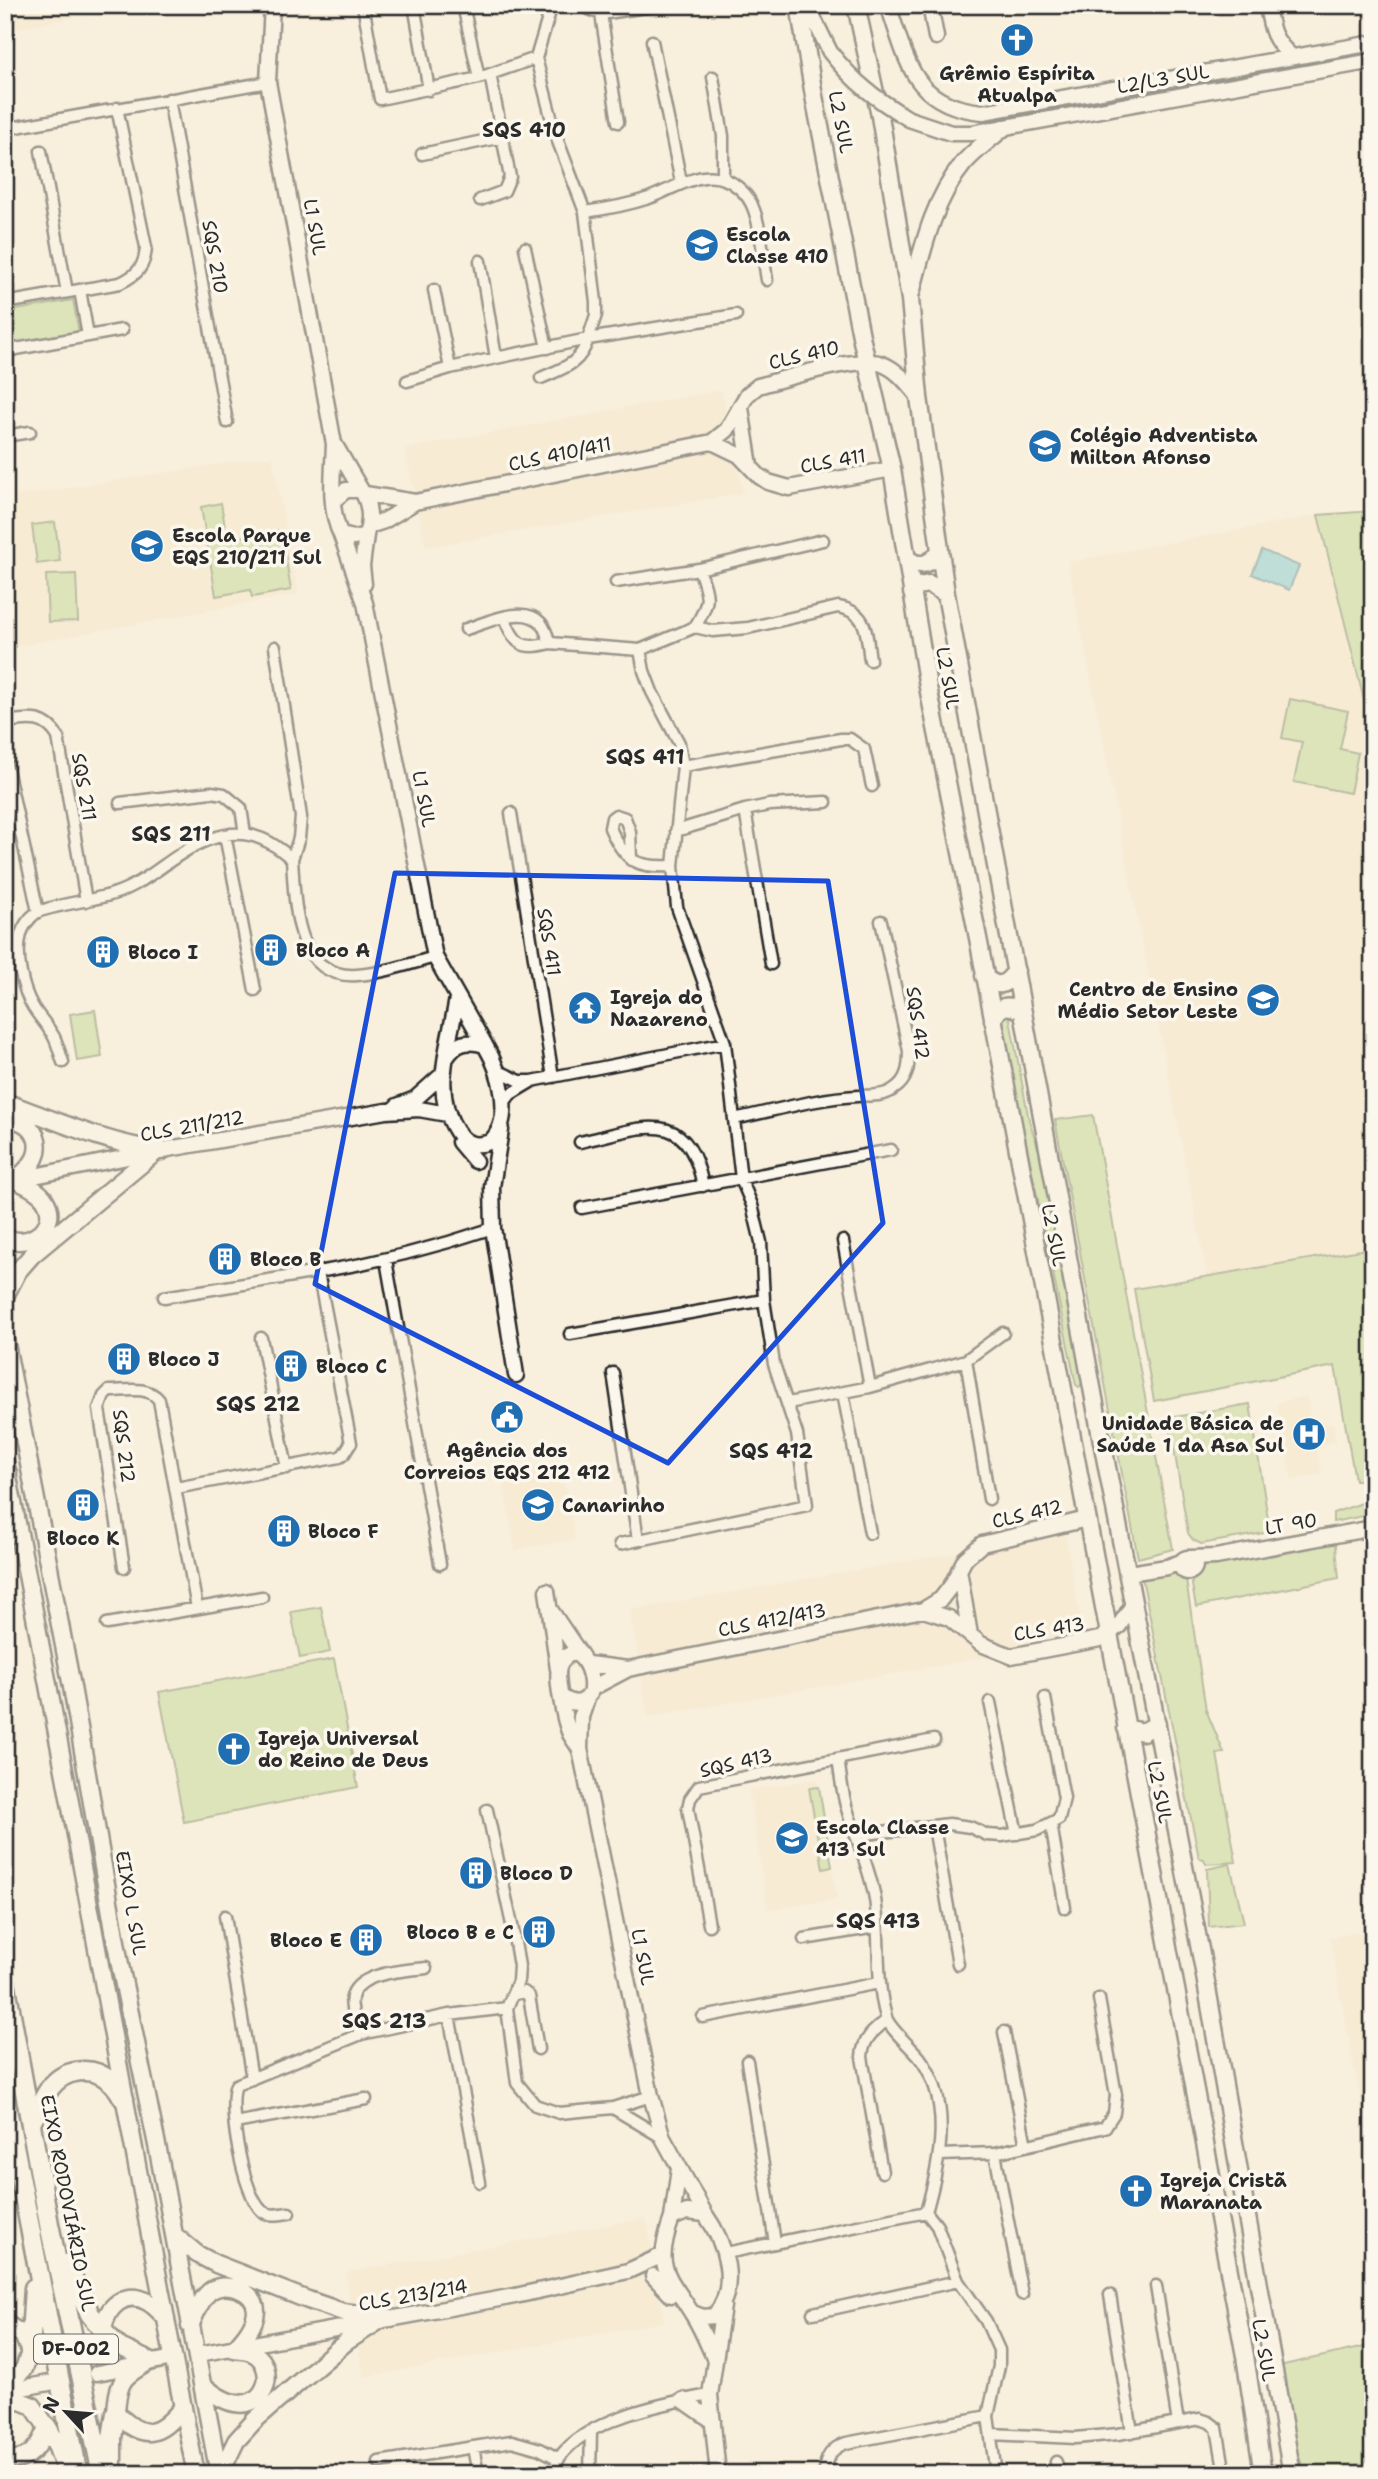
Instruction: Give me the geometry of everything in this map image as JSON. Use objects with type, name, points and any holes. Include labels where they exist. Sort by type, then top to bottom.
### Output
[{"type":"highway","name":"EIXO RODOVIÁRIO SUL","points":[[5,1981],[50,2224],[102,2474]]},
{"type":"highway","points":[[31,2123],[51,2086],[68,2073],[98,2073],[111,2081],[124,2099]]},
{"type":"highway","name":"DF-002","points":[[5,2099],[78,2474]]},
{"type":"highway","points":[[50,2224],[78,2292],[103,2330]]},
{"type":"highway","points":[[30,2352],[34,2296],[32,2232]]},
{"type":"highway","points":[[112,2474],[112,2438],[116,2413]]},
{"type":"highway","points":[[47,2427],[68,2474]]},
{"type":"main road","name":"L2 SUL","points":[[799,5],[816,109],[892,469],[930,700],[1066,1404],[1245,2356],[1264,2474]]},
{"type":"main road","name":"L2 SUL","points":[[856,5],[880,116],[910,299],[919,397],[946,594],[1100,1431],[1203,1965],[1292,2474]]},
{"type":"main road","points":[[910,299],[934,213],[948,184],[965,162],[1003,128]]},
{"type":"main road","points":[[907,558],[914,564],[921,565],[933,559],[939,551]]},
{"type":"main road","points":[[912,593],[918,586],[929,584],[946,594]]},
{"type":"main road","points":[[984,976],[993,984],[1001,985],[1016,971]]},
{"type":"main road","points":[[993,1020],[997,1010],[1004,1007],[1011,1006],[1022,1011]]},
{"type":"main road","points":[[5,1102],[106,1139],[159,1151]]},
{"type":"main road","points":[[5,1119],[23,1123],[32,1129],[37,1141],[37,1153],[31,1165],[11,1181],[44,1198],[48,1207],[48,1219],[43,1231],[34,1238],[23,1243],[5,1237]]},
{"type":"main road","points":[[5,1296],[18,1271],[32,1255],[159,1151]]},
{"type":"main road","name":"EIXO L SUL","points":[[5,1339],[72,1687],[120,1965],[219,2474]]},
{"type":"main road","points":[[1066,1404],[1081,1405],[1094,1395]]},
{"type":"main road","points":[[1071,1436],[1083,1425],[1100,1431]]},
{"type":"main road","points":[[6,1470],[43,1653],[196,2474]]},
{"type":"main road","points":[[1126,1728],[1143,1732],[1157,1724]]},
{"type":"main road","points":[[1133,1762],[1147,1752],[1162,1756]]},
{"type":"main road","points":[[174,2235],[197,2254],[216,2264],[344,2312],[386,2319]]},
{"type":"main road","points":[[190,2326],[209,2292],[221,2286],[237,2288],[251,2296],[256,2308],[246,2336],[234,2348]]},
{"type":"main road","points":[[150,2361],[120,2347],[103,2330],[105,2319],[118,2301],[130,2297],[152,2303],[166,2318]]},
{"type":"main road","points":[[219,2474],[236,2441],[270,2406],[346,2342],[386,2319]]},
{"type":"main road","points":[[5,2323],[23,2335],[30,2352],[24,2369],[5,2391],[33,2406],[47,2427],[32,2453],[17,2459],[5,2457]]},
{"type":"main road","points":[[202,2384],[227,2403],[254,2402],[261,2395],[266,2382],[266,2370],[261,2360],[251,2352],[234,2348]]},
{"type":"main road","points":[[150,2361],[127,2374],[117,2397],[116,2413],[135,2429],[145,2433],[157,2431],[169,2424],[183,2407]]},
{"type":"street","points":[[363,5],[380,99],[484,76],[536,58]]},
{"type":"street","points":[[414,5],[429,90]]},
{"type":"street","points":[[463,5],[502,137],[510,177],[508,185],[499,195],[480,200]]},
{"type":"street","points":[[541,378],[578,360],[584,351],[596,315],[584,212],[556,136],[536,58],[552,5]]},
{"type":"street","points":[[580,5],[601,14],[658,5]]},
{"type":"street","name":"L2/L3 SUL","points":[[807,5],[830,52],[849,76],[873,97],[909,119],[951,133],[1003,128],[1373,61]]},
{"type":"street","name":"L2/L3 SUL","points":[[888,5],[916,79],[929,94],[963,110],[983,112],[1373,43]]},
{"type":"street","points":[[930,5],[936,37]]},
{"type":"street","points":[[1267,5],[1272,33],[1280,46],[1292,57]]},
{"type":"street","name":"L1 SUL","points":[[269,9],[268,82],[334,444],[334,500]]},
{"type":"street","points":[[601,14],[618,122]]},
{"type":"street","points":[[1260,62],[1272,33]]},
{"type":"street","points":[[652,41],[681,182]]},
{"type":"street","points":[[713,77],[723,136],[723,176]]},
{"type":"street","points":[[5,129],[268,82]]},
{"type":"street","name":"SQS 210","points":[[169,99],[227,422]]},
{"type":"street","points":[[5,303],[120,283],[133,277],[142,268],[146,259],[146,247],[117,108]]},
{"type":"street","points":[[422,154],[502,137]]},
{"type":"street","points":[[41,151],[66,292]]},
{"type":"street","points":[[584,212],[650,197],[681,182],[723,176],[746,194],[754,210],[766,280]]},
{"type":"street","points":[[525,248],[547,348]]},
{"type":"street","points":[[480,261],[496,358]]},
{"type":"street","points":[[80,290],[89,335]]},
{"type":"street","points":[[434,290],[450,368]]},
{"type":"street","points":[[407,381],[450,368],[588,339],[736,315]]},
{"type":"street","points":[[5,351],[122,330]]},
{"type":"street","name":"CLS 410","points":[[712,442],[727,430],[747,395],[758,386],[868,361],[893,369],[919,397]]},
{"type":"street","points":[[740,407],[750,466]]},
{"type":"street","points":[[5,436],[30,432]]},
{"type":"street","name":"CLS 411","points":[[712,442],[729,448],[768,482],[789,488],[892,469]]},
{"type":"street","name":"CLS 410/411","points":[[367,530],[415,502],[712,442]]},
{"type":"street","name":"L1 SUL","points":[[334,444],[363,492]]},
{"type":"street","points":[[332,481],[327,493],[329,519],[339,550],[356,576]]},
{"type":"street","points":[[346,490],[363,492],[368,507],[367,530],[354,538],[341,535],[334,500],[346,490]]},
{"type":"street","name":"CLS 410/411","points":[[363,492],[415,502]]},
{"type":"street","name":"L1 SUL","points":[[367,530],[362,566],[365,603],[435,957],[485,1045]]},
{"type":"street","name":"L1 SUL","points":[[341,535],[365,603]]},
{"type":"street","points":[[616,582],[699,569],[823,540]]},
{"type":"street","points":[[695,627],[707,606],[706,589],[699,569]]},
{"type":"street","points":[[504,617],[517,642],[527,647],[551,643],[640,650],[695,627],[722,631],[748,628],[838,607],[859,615],[864,624],[870,660]]},
{"type":"street","points":[[466,629],[504,617],[524,614],[542,624],[551,643]]},
{"type":"street","points":[[275,647],[301,817],[299,838],[292,859],[295,904],[302,937],[314,959],[331,972],[354,975],[385,971],[435,957]]},
{"type":"street","points":[[620,1544],[807,1505],[799,1446],[774,1364],[764,1300],[761,1242],[752,1205],[741,1179],[725,1043],[677,906],[673,866],[683,766],[679,743],[652,692],[640,650]]},
{"type":"street","name":"SQS 211","points":[[5,722],[30,719],[42,722],[52,727],[58,737],[86,901]]},
{"type":"street","points":[[683,766],[841,738],[850,739],[864,748],[872,786]]},
{"type":"street","points":[[5,759],[38,912]]},
{"type":"street","name":"SQS 211","points":[[120,803],[211,792],[224,794],[241,808],[245,834]]},
{"type":"street","points":[[676,831],[769,805],[826,802]]},
{"type":"street","points":[[745,810],[771,964]]},
{"type":"street","name":"SQS 411","points":[[511,813],[553,1077]]},
{"type":"street","points":[[63,1062],[55,1039],[27,994],[22,977],[19,952],[21,934],[28,921],[38,912],[115,894],[140,881],[182,851],[225,835],[245,834],[277,846],[292,859]]},
{"type":"street","points":[[225,835],[255,990]]},
{"type":"street","points":[[631,860],[642,865],[673,866]]},
{"type":"street","name":"SQS 412","points":[[734,1119],[844,1097],[878,1095],[893,1091],[904,1080],[909,1069],[909,1051],[881,921]]},
{"type":"street","points":[[457,998],[442,1075],[440,1113],[492,1187]]},
{"type":"street","points":[[429,1088],[450,1036]]},
{"type":"street","points":[[446,1058],[453,1047],[463,1042],[474,1042],[485,1045],[497,1070],[503,1104],[492,1187],[493,1228],[516,1375]]},
{"type":"street","points":[[497,1070],[520,1081],[532,1081],[725,1043]]},
{"type":"street","name":"CLS 211/212","points":[[386,1111],[415,1099],[442,1075]]},
{"type":"street","points":[[503,1104],[511,1094],[532,1081]]},
{"type":"street","name":"CLS 211/212","points":[[11,1181],[159,1151],[386,1111],[419,1109],[440,1113]]},
{"type":"street","points":[[440,1113],[464,1142],[475,1161]]},
{"type":"street","points":[[580,1142],[654,1127],[668,1129],[679,1134],[691,1147],[703,1186]]},
{"type":"street","points":[[464,1142],[473,1145],[490,1142],[501,1128]]},
{"type":"street","points":[[582,1208],[891,1150]]},
{"type":"street","points":[[164,1297],[386,1260],[438,1247],[493,1228]]},
{"type":"street","points":[[843,1241],[870,1387]]},
{"type":"street","points":[[386,1260],[440,1564]]},
{"type":"street","points":[[176,1488],[340,1457],[348,1450],[351,1443],[318,1272]]},
{"type":"street","points":[[570,1334],[764,1300]]},
{"type":"street","points":[[788,1403],[870,1387],[966,1360],[1003,1333]]},
{"type":"street","points":[[261,1338],[287,1468]]},
{"type":"street","points":[[966,1360],[989,1499]]},
{"type":"street","points":[[613,1373],[638,1540]]},
{"type":"street","name":"SQS 212","points":[[124,1567],[99,1409],[109,1391],[145,1390],[159,1400],[197,1608]]},
{"type":"street","points":[[844,1393],[870,1533]]},
{"type":"street","name":"CLS 412","points":[[923,1610],[941,1599],[972,1551],[982,1544],[1087,1519]]},
{"type":"street","name":"LT 90","points":[[1129,1573],[1373,1528]]},
{"type":"street","points":[[959,1569],[970,1635]]},
{"type":"street","points":[[547,1591],[562,1697],[573,1703],[580,1703],[589,1693],[585,1660],[551,1609]]},
{"type":"street","points":[[107,1624],[262,1597]]},
{"type":"street","name":"CLS 413","points":[[923,1610],[949,1618],[981,1644],[1011,1656],[1091,1642],[1109,1634],[1122,1622],[1135,1603]]},
{"type":"street","name":"CLS 412/413","points":[[589,1693],[628,1669],[923,1610]]},
{"type":"street","points":[[558,1669],[567,1657],[575,1655],[585,1660]]},
{"type":"street","name":"CLS 412/413","points":[[585,1660],[628,1669]]},
{"type":"street","name":"L1 SUL","points":[[589,1693],[581,1717],[580,1749],[651,2096],[663,2138],[714,2226],[726,2253]]},
{"type":"street","name":"L1 SUL","points":[[562,1697],[570,1732],[580,1749]]},
{"type":"street","points":[[857,1835],[949,1824],[988,1835],[1002,1836],[1051,1824],[1059,1819],[1064,1798],[1045,1698]]},
{"type":"street","points":[[990,1702],[1017,1834]]},
{"type":"street","name":"SQS 413","points":[[709,1925],[688,1808],[699,1786],[934,1740]]},
{"type":"street","points":[[838,1759],[848,1812],[875,1900],[879,1983],[887,2020],[933,2078],[938,2096],[940,2155],[926,2212]]},
{"type":"street","points":[[487,1810],[517,1952],[518,1981],[507,2008],[517,2083],[535,2105],[559,2113],[614,2108],[651,2096]]},
{"type":"street","points":[[1051,1824],[1065,1908]]},
{"type":"street","points":[[934,1827],[958,1964]]},
{"type":"street","points":[[225,1916],[252,2079]]},
{"type":"street","points":[[804,1939],[876,1927]]},
{"type":"street","points":[[361,2034],[351,2006],[352,1997],[362,1982],[371,1976],[426,1968]]},
{"type":"street","points":[[703,2017],[879,1983]]},
{"type":"street","points":[[514,1994],[524,1992],[529,1996],[538,2049]]},
{"type":"street","points":[[940,2155],[995,2153],[1101,2130],[1112,2119],[1116,2095],[1099,1999]]},
{"type":"street","points":[[289,2213],[271,2215],[258,2206],[242,2171],[233,2092],[236,2085],[361,2034],[449,2015],[507,2008]]},
{"type":"street","points":[[449,2015],[480,2182]]},
{"type":"street","points":[[882,2172],[862,2050],[871,2032],[887,2020]]},
{"type":"street","points":[[1004,2032],[1026,2146]]},
{"type":"street","points":[[747,2061],[775,2243]]},
{"type":"street","points":[[236,2123],[366,2099]]},
{"type":"street","points":[[614,2108],[663,2138]]},
{"type":"street","points":[[995,2153],[1022,2294]]},
{"type":"street","points":[[658,2257],[672,2218],[679,2169]]},
{"type":"street","points":[[674,2203],[658,2257],[668,2279],[696,2320],[715,2360]]},
{"type":"street","points":[[672,2218],[687,2212],[705,2214]]},
{"type":"street","points":[[718,2474],[710,2395],[727,2272],[726,2253],[926,2212]]},
{"type":"street","points":[[926,2212],[937,2226],[958,2281],[986,2321],[999,2350],[999,2366],[988,2416],[996,2474]]},
{"type":"street","name":"CLS 213/214","points":[[204,2353],[515,2296],[628,2271],[658,2257]]},
{"type":"street","name":"CLS 213/214","points":[[628,2271],[668,2279]]},
{"type":"street","points":[[653,2276],[696,2320]]},
{"type":"street","points":[[813,2313],[958,2281]]},
{"type":"street","points":[[1156,2286],[1178,2423]]},
{"type":"street","points":[[1110,2295],[1132,2432]]},
{"type":"street","points":[[696,2320],[714,2316],[723,2306]]},
{"type":"street","points":[[97,2373],[168,2359]]},
{"type":"street","points":[[5,2391],[49,2383]]},
{"type":"street","points":[[554,2474],[559,2459],[574,2444],[623,2416],[655,2405],[710,2395]]},
{"type":"street","points":[[683,2400],[712,2421]]},
{"type":"street","points":[[825,2474],[829,2455],[836,2447],[846,2442],[988,2416]]},
{"type":"street","points":[[991,2434],[1076,2438],[1132,2432],[1200,2419],[1217,2428],[1225,2474]]},
{"type":"street","points":[[590,2474],[592,2432]]},
{"type":"street","points":[[379,2462],[512,2441],[540,2449],[559,2459]]},
{"type":"street","points":[[473,2447],[478,2474]]},
{"type":"street","points":[[1056,2462],[1058,2474]]},
{"type":"highlighted area","points":[[395,873],[828,881],[883,1223],[668,1463],[315,1284]]},
{"type":"shaded area","points":[[5,5],[136,5],[5,31]]},
{"type":"shaded area","points":[[721,390],[743,493],[426,547],[405,449]]},
{"type":"shaded area","name":"Escola Parque EQS 210/211 Sul","points":[[272,456],[298,594],[5,648],[5,498]]},
{"type":"shaded area","name":"Centro de Ensino Médio Setor Leste","points":[[1318,515],[1373,736],[1373,1265],[1211,1294],[1068,562]]},
{"type":"shaded area","name":"Unidade Básica de Saúde 1 da Asa Sul","points":[[1306,1396],[1312,1427],[1333,1423],[1336,1442],[1316,1446],[1322,1474],[1292,1480],[1277,1403]]},
{"type":"shaded area","name":"Canarinho","points":[[560,1461],[575,1539],[516,1552],[501,1471]]},
{"type":"shaded area","points":[[1065,1534],[1084,1640],[648,1717],[630,1610]]},
{"type":"shaded area","name":"Escola Classe 413 Sul","points":[[817,1779],[837,1899],[768,1910],[749,1790]]},
{"type":"shaded area","points":[[1373,1930],[1373,2167],[1330,1938]]},
{"type":"shaded area","points":[[646,2218],[664,2322],[364,2377],[345,2273]]},
{"type":"green space","points":[[73,300],[79,333],[5,346],[5,312]]},
{"type":"green space","points":[[221,503],[227,539],[281,530],[291,590],[252,597],[250,590],[216,596],[201,507]]},
{"type":"green space","points":[[1373,511],[1373,736],[1318,515]]},
{"type":"green space","points":[[55,522],[60,561],[37,564],[32,525]]},
{"type":"green space","points":[[76,574],[78,621],[48,622],[46,575]]},
{"type":"green space","points":[[1290,699],[1348,711],[1340,749],[1358,753],[1350,793],[1294,782],[1302,742],[1282,738]]},
{"type":"green space","points":[[1008,1009],[1029,1120],[1041,1157],[1084,1382],[1079,1387],[1076,1385],[999,1011]]},
{"type":"green space","points":[[95,1010],[102,1057],[77,1061],[70,1014]]},
{"type":"green space","points":[[1093,1115],[1173,1549],[1138,1558],[1055,1120]]},
{"type":"green space","points":[[1373,1248],[1373,1514],[1333,1522],[1333,1513],[1371,1500],[1367,1480],[1355,1480],[1335,1366],[1154,1401],[1134,1289]]},
{"type":"green space","points":[[1250,1404],[1270,1532],[1201,1544],[1193,1540],[1188,1533],[1169,1418]]},
{"type":"green space","points":[[1335,1536],[1339,1578],[1196,1607],[1192,1585],[1193,1570],[1216,1557]]},
{"type":"green space","points":[[1180,1570],[1186,1580],[1206,1710],[1224,1753],[1217,1754],[1236,1862],[1206,1864],[1204,1859],[1199,1858],[1141,1573]]},
{"type":"green space","points":[[321,1607],[330,1652],[300,1658],[291,1612]]},
{"type":"green space","points":[[334,1659],[358,1787],[184,1822],[159,1692]]},
{"type":"green space","points":[[819,1787],[832,1867],[823,1869],[809,1788]]},
{"type":"green space","points":[[1230,1864],[1244,1923],[1209,1927],[1207,1869]]},
{"type":"green space","points":[[1373,2345],[1373,2474],[1305,2474],[1291,2432],[1279,2366]]},
{"type":"water","points":[[1262,550],[1299,566],[1289,590],[1252,574]]},
{"type":"place","name":"Grêmio Espírita Atualpa","points":[[1017,40]]},
{"type":"place","name":"Escola Classe 410","points":[[702,245]]},
{"type":"place","name":"Colégio Adventista Milton Afonso","points":[[1045,446]]},
{"type":"place","name":"Escola Parque EQS 210/211 Sul","points":[[147,546]]},
{"type":"place","name":"Bloco A","points":[[271,950]]},
{"type":"place","name":"Bloco I","points":[[103,952]]},
{"type":"place","name":"Centro de Ensino Médio Setor Leste","points":[[1263,1000]]},
{"type":"place","name":"Igreja do Nazareno","points":[[585,1008]]},
{"type":"place","name":"Bloco B","points":[[225,1259]]},
{"type":"place","name":"Bloco J","points":[[124,1359]]},
{"type":"place","name":"Bloco C","points":[[291,1366]]},
{"type":"place","name":"Agência dos Correios EQS 212 412","points":[[507,1417]]},
{"type":"place","name":"Unidade Básica de Saúde 1 da Asa Sul","points":[[1309,1434]]},
{"type":"place","name":"Bloco K","points":[[83,1505]]},
{"type":"place","name":"Canarinho","points":[[538,1505]]},
{"type":"place","name":"Bloco F","points":[[284,1531]]},
{"type":"place","name":"Igreja Universal do Reino de Deus","points":[[234,1749]]},
{"type":"place","name":"Escola Classe 413 Sul","points":[[792,1838]]},
{"type":"place","name":"Bloco D","points":[[476,1873]]},
{"type":"place","name":"Bloco B e C","points":[[539,1932]]},
{"type":"place","name":"Bloco E","points":[[366,1940]]},
{"type":"place","name":"Igreja Cristã Maranata","points":[[1136,2191]]},
{"type":"district","name":"SQS 410","points":[[524,130]]},
{"type":"district","name":"SQS 411","points":[[645,757]]},
{"type":"district","name":"SQS 211","points":[[171,834]]},
{"type":"district","name":"SQS 212","points":[[258,1404]]},
{"type":"district","name":"SQS 412","points":[[771,1451]]},
{"type":"district","name":"SQS 413","points":[[878,1921]]},
{"type":"district","name":"SQS 213","points":[[384,2021]]}]
